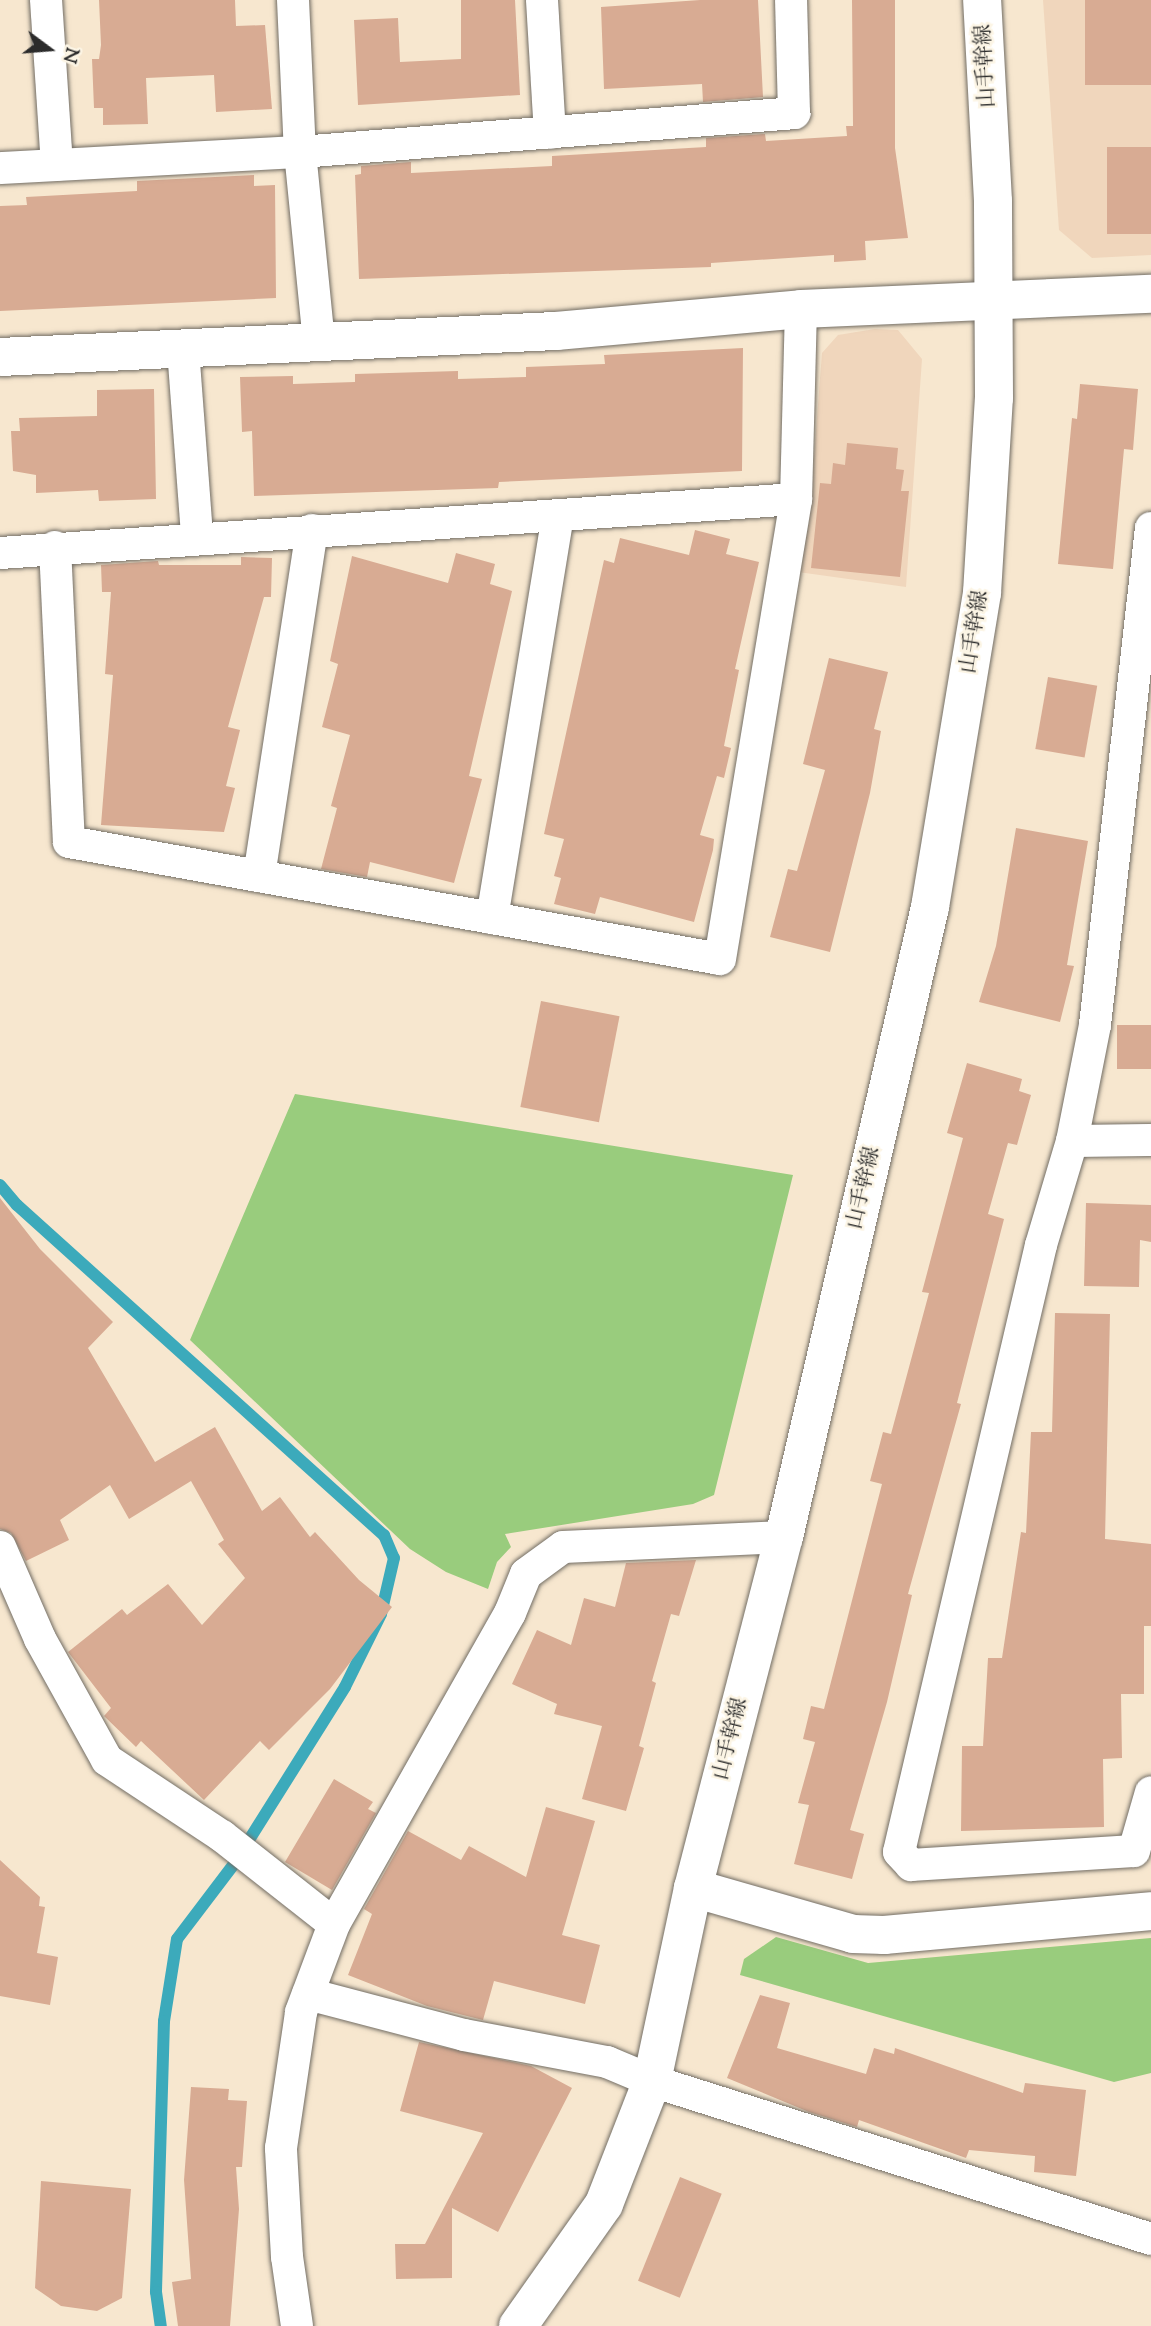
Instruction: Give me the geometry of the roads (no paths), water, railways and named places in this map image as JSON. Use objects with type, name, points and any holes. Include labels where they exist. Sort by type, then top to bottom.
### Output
[{"type":"street","points":[[46,0],[57,165]]},
{"type":"street","points":[[293,0],[300,152],[319,342]]},
{"type":"street","points":[[542,0],[551,133]]},
{"type":"street","points":[[0,168],[300,152],[794,113],[790,0]]},
{"type":"street","name":"山手幹線","points":[[518,2326],[604,2204],[652,2081],[693,1888],[784,1537],[934,879],[982,593],[994,398],[994,300],[982,0]]},
{"type":"street","points":[[0,357],[556,331],[801,309],[1151,294]]},
{"type":"street","points":[[55,547],[69,842],[720,959],[796,499],[801,309]]},
{"type":"street","points":[[183,349],[197,537]]},
{"type":"street","points":[[0,552],[796,499]]},
{"type":"street","points":[[492,918],[558,515]]},
{"type":"street","points":[[1151,528],[1095,1025],[1072,1141],[1041,1245],[899,1852],[911,1865],[1134,1851],[1151,1792]]},
{"type":"street","points":[[259,876],[312,530]]},
{"type":"street","points":[[1072,1141],[1151,1140]]},
{"type":"street","points":[[297,2326],[287,2257],[281,2148],[301,2012],[334,1924],[510,1613],[526,1574],[563,1547],[784,1537]]},
{"type":"street","points":[[0,1547],[40,1639],[107,1760],[222,1836],[334,1924]]},
{"type":"street","points":[[693,1888],[853,1934],[884,1936],[1151,1911]]},
{"type":"street","points":[[308,1994],[464,2035],[607,2062],[652,2081],[1151,2239]]},
{"type":"waterway","points":[[0,1185],[17,1205],[384,1535],[394,1558],[381,1614],[345,1687],[234,1864],[177,1939],[164,2021],[156,2292],[161,2326]]}]
